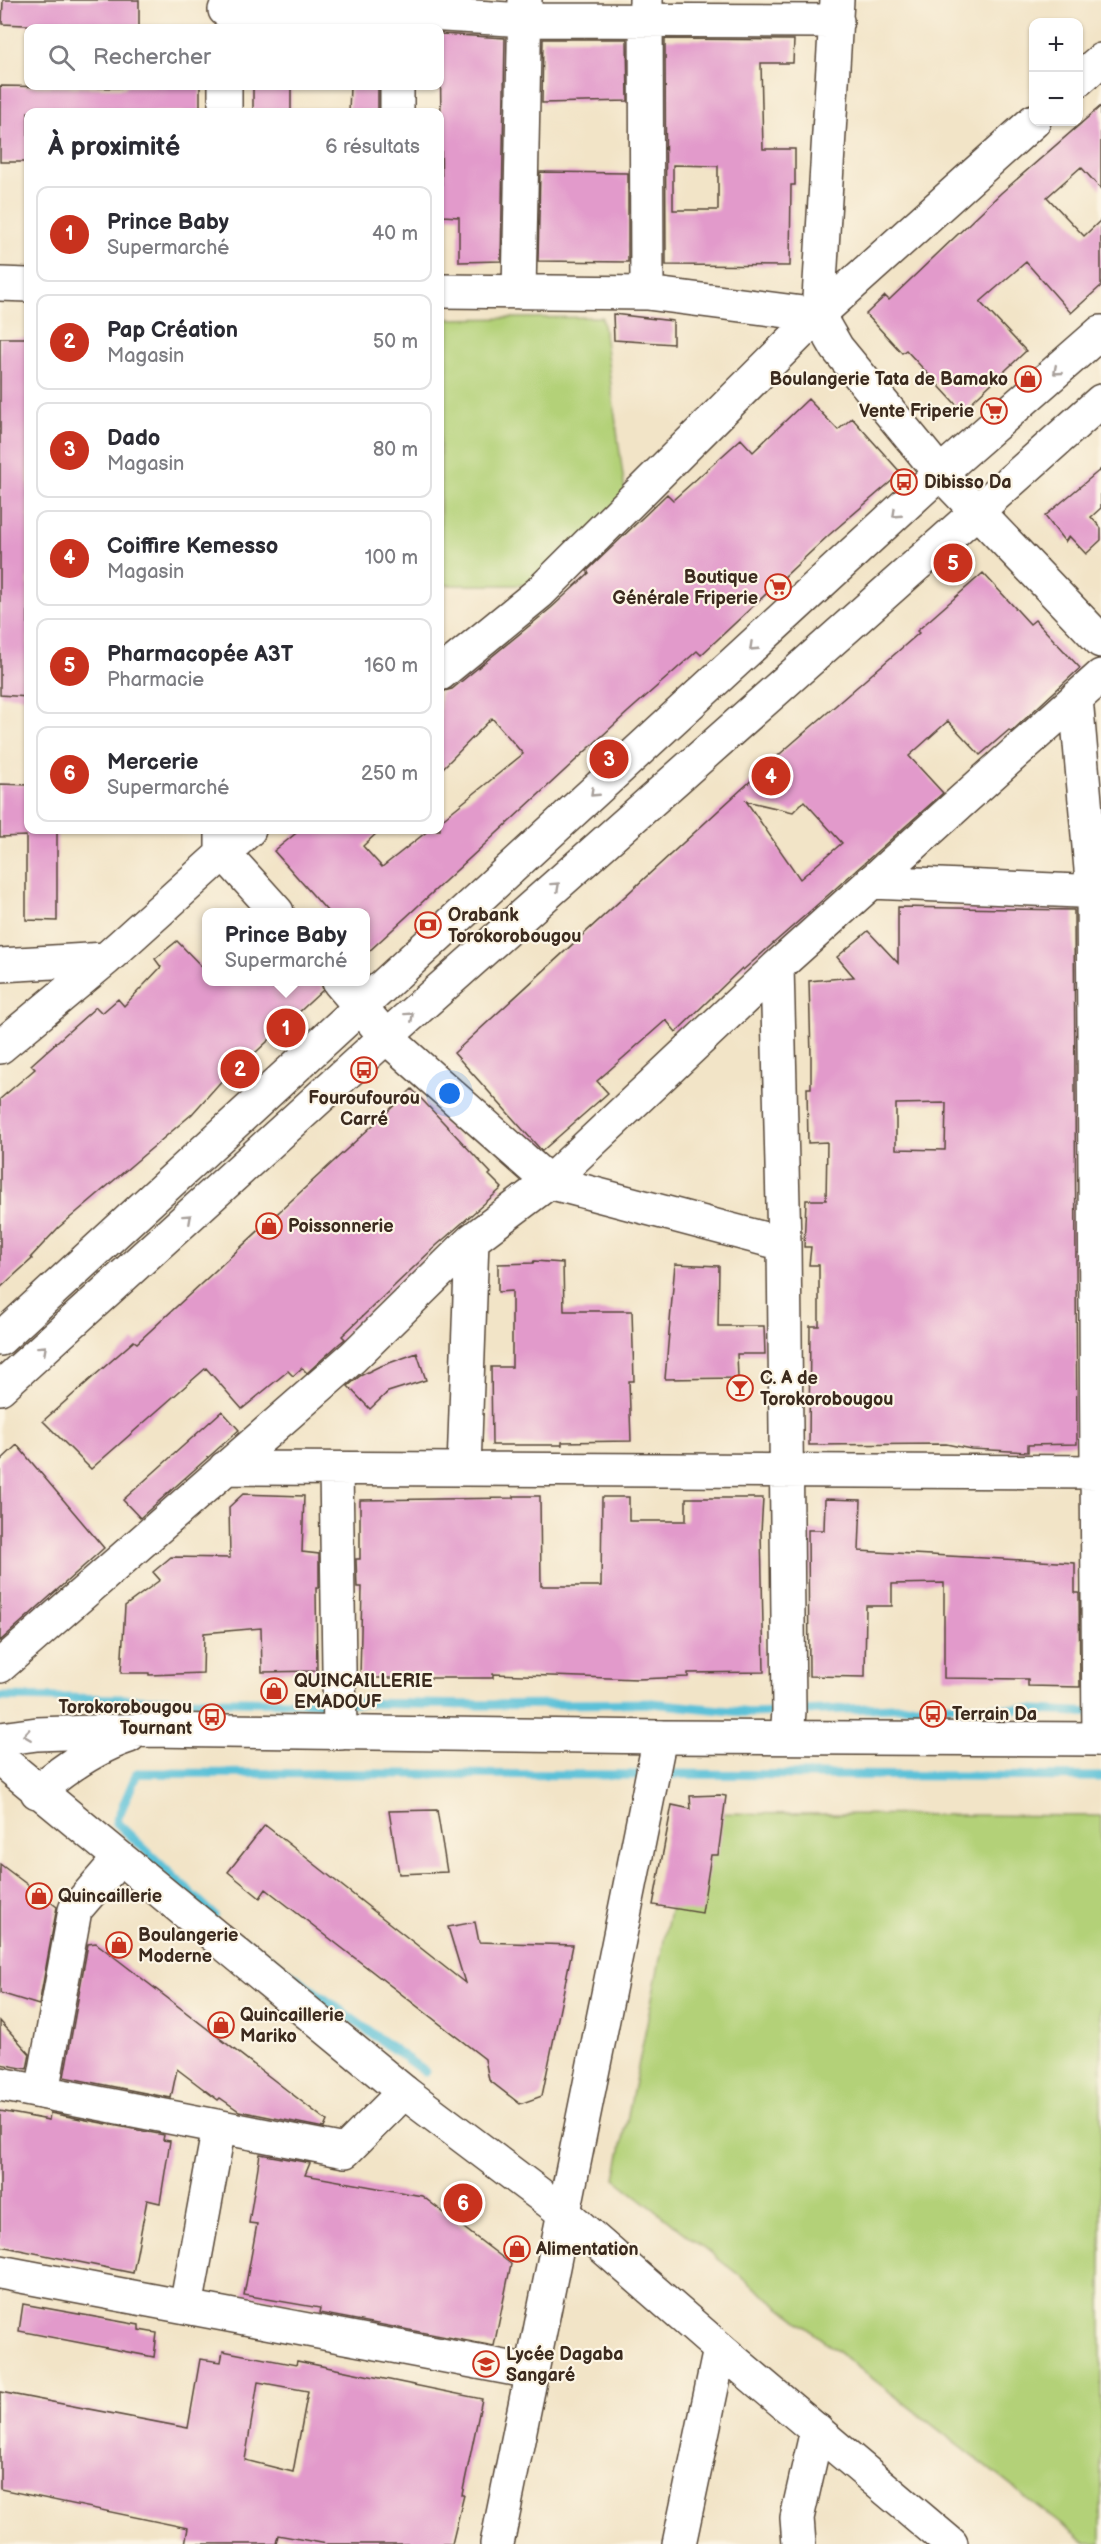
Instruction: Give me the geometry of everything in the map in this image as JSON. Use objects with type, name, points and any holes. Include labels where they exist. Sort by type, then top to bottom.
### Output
[{"type":"street","points":[[519,292],[525,10]]},
{"type":"street","points":[[225,13],[395,14],[525,10],[837,11],[818,315],[837,348],[940,473],[1101,640]]},
{"type":"street","points":[[646,11],[647,292]]},
{"type":"street","points":[[1083,76],[1101,60]]},
{"type":"street","points":[[225,90],[225,108]]},
{"type":"street","points":[[397,90],[397,108]]},
{"type":"street","points":[[444,671],[539,593],[818,315],[1029,125]]},
{"type":"street","points":[[0,284],[24,285]]},
{"type":"street","points":[[444,291],[647,292],[818,315]]},
{"type":"street","points":[[0,1339],[362,1008],[940,473],[1101,332]]},
{"type":"street","points":[[0,1388],[386,1037],[1101,401]]},
{"type":"street","points":[[0,1666],[353,1357],[472,1240],[549,1182],[777,967],[1101,676]]},
{"type":"street","points":[[0,1739],[37,1734],[148,1730],[660,1737],[1100,1739],[1097,892],[1076,698]]},
{"type":"street","points":[[0,1047],[106,959],[222,840],[238,834]]},
{"type":"street","points":[[222,840],[274,908]]},
{"type":"street","points":[[871,882],[1097,892]]},
{"type":"street","points":[[0,965],[106,959]]},
{"type":"street","points":[[777,967],[784,1244],[789,1711],[787,1737]]},
{"type":"street","points":[[343,986],[386,1037],[549,1182],[784,1244]]},
{"type":"street","points":[[464,1468],[472,1240]]},
{"type":"street","points":[[225,1468],[1099,1472]]},
{"type":"street","points":[[336,1469],[340,1732]]},
{"type":"street","points":[[37,1792],[63,1770],[115,1740],[148,1730]]},
{"type":"street","points":[[496,2544],[660,1737]]},
{"type":"street","points":[[0,1759],[37,1792],[404,2092],[564,2212],[720,2349],[951,2544]]},
{"type":"street","points":[[42,2092],[75,1910],[119,1859]]},
{"type":"street","points":[[0,2084],[345,2151],[404,2092]]},
{"type":"street","points":[[186,2307],[219,2127]]},
{"type":"street","points":[[0,2272],[531,2372]]},
{"type":"street","points":[[679,2544],[720,2349]]},
{"type":"street","points":[[799,2544],[797,2518],[817,2430]]},
{"type":"green space","points":[[602,317],[626,499],[538,585],[444,585],[444,319]]},
{"type":"green space","points":[[690,1813],[1101,1816],[1101,2544],[1086,2544],[615,2179]]},
{"type":"building","points":[[3,0],[139,0],[139,24],[2,24]]},
{"type":"building","points":[[444,34],[505,38],[501,261],[459,262],[459,217],[444,216],[444,108],[441,108],[441,90],[444,90]]},
{"type":"building","points":[[543,39],[627,39],[628,101],[542,103]]},
{"type":"building","points":[[665,39],[794,40],[793,63],[761,63],[763,149],[795,149],[795,185],[791,185],[790,266],[666,265]],"holes":[[[673,165],[718,166],[718,210],[673,210]]]},
{"type":"building","points":[[0,86],[24,86],[24,90],[200,90],[200,108],[24,108],[24,162],[0,162]]},
{"type":"building","points":[[253,90],[291,90],[291,108],[253,108]]},
{"type":"building","points":[[350,90],[378,90],[378,108],[349,108]]},
{"type":"building","points":[[1101,106],[1101,189],[1081,167],[1047,197],[1084,236],[1101,220],[1101,286],[1071,313],[1026,262],[980,302],[1026,351],[962,411],[906,350],[902,353],[866,314],[885,296],[889,300],[1001,193],[1078,126],[1083,126],[1083,122]]},
{"type":"building","points":[[540,172],[628,173],[628,262],[538,261]]},
{"type":"building","points":[[613,314],[673,321],[673,344],[614,340]]},
{"type":"building","points":[[0,338],[24,338],[24,697],[0,695]]},
{"type":"building","points":[[808,399],[838,430],[852,418],[901,473],[829,535],[701,655],[697,651],[628,712],[370,950],[370,908],[324,908],[274,851],[295,834],[376,834],[363,846],[382,867],[424,834],[444,834],[444,818],[523,754],[492,718],[444,767],[444,691],[452,689],[551,608],[667,494],[673,500],[741,439],[753,452]]},
{"type":"building","points":[[1101,469],[1101,508],[1091,517],[1101,528],[1101,540],[1086,554],[1069,536],[1065,542],[1045,516]]},
{"type":"building","points":[[983,573],[1030,624],[1035,620],[1080,668],[1011,732],[1009,730],[980,755],[948,721],[909,756],[943,793],[743,970],[742,968],[676,1032],[666,1020],[597,1081],[608,1093],[542,1151],[454,1053],[781,753],[919,633],[917,631]],"holes":[[[746,801],[793,812],[804,801],[842,843],[800,879]]]},
{"type":"building","points":[[0,784],[24,785],[24,834],[57,834],[57,921],[26,920],[26,836],[0,837]]},
{"type":"building","points":[[898,907],[1074,910],[1077,1444],[1028,1445],[1028,1452],[971,1449],[946,1444],[809,1445],[810,1326],[819,1326],[819,1265],[809,1265],[811,1247],[804,1247],[806,1200],[826,1200],[827,1142],[808,1143],[807,1088],[811,1088],[809,981],[854,977],[837,957],[868,931],[898,963]],"holes":[[[946,1103],[945,1150],[896,1149],[896,1104]]]},
{"type":"building","points":[[177,941],[202,967],[202,986],[322,986],[323,990],[227,1079],[225,1077],[192,1114],[58,1228],[31,1257],[32,1259],[0,1288],[0,1099],[35,1069],[31,1065],[96,1007],[102,1013],[118,999],[124,1006],[161,967],[155,959]]},
{"type":"building","points":[[412,1089],[491,1173],[489,1175],[502,1188],[437,1245],[342,1336],[345,1339],[307,1373],[302,1368],[293,1376],[288,1371],[242,1409],[206,1368],[91,1469],[43,1421],[134,1341],[137,1343]]},
{"type":"building","points":[[534,1261],[563,1263],[564,1311],[632,1311],[634,1381],[629,1381],[631,1441],[562,1442],[562,1445],[492,1445],[491,1367],[512,1367],[512,1291],[498,1292],[498,1264],[533,1263]]},
{"type":"building","points":[[675,1264],[719,1266],[718,1326],[764,1326],[765,1354],[737,1354],[738,1378],[665,1379]]},
{"type":"building","points":[[417,1353],[426,1380],[388,1392],[370,1409],[348,1386],[360,1376],[378,1367]]},
{"type":"building","points":[[222,1411],[239,1430],[140,1518],[123,1500]]},
{"type":"building","points":[[17,1445],[104,1548],[0,1641],[0,1461]]},
{"type":"building","points":[[243,1494],[304,1496],[302,1552],[319,1554],[319,1588],[316,1588],[317,1671],[262,1672],[261,1628],[204,1633],[203,1673],[149,1675],[149,1673],[121,1673],[125,1606],[160,1580],[153,1572],[171,1557],[230,1558],[229,1507]]},
{"type":"building","points":[[514,1496],[540,1496],[541,1586],[601,1586],[602,1497],[629,1497],[629,1521],[686,1521],[686,1498],[763,1498],[761,1532],[764,1672],[688,1673],[688,1677],[638,1679],[493,1674],[493,1678],[360,1678],[362,1587],[357,1587],[356,1559],[360,1559],[360,1500],[514,1498]]},
{"type":"building","points":[[825,1499],[861,1500],[859,1551],[1075,1563],[1075,1593],[1079,1593],[1080,1687],[1028,1686],[1028,1679],[944,1678],[944,1583],[892,1584],[892,1606],[866,1606],[865,1677],[809,1676],[808,1530],[824,1530]]},
{"type":"building","points":[[690,1796],[726,1796],[718,1855],[711,1855],[702,1913],[653,1905],[672,1805],[691,1809]]},
{"type":"building","points":[[437,1810],[447,1872],[399,1874],[389,1811]]},
{"type":"building","points":[[265,1825],[465,1983],[448,1927],[475,1922],[479,1942],[573,1945],[542,2096],[520,2104],[489,2080],[485,2059],[266,1889],[260,1898],[228,1872]]},
{"type":"building","points":[[0,1864],[57,1907],[39,2005],[0,1993]]},
{"type":"building","points":[[96,1943],[327,2121],[324,2128],[239,2111],[220,2098],[218,2100],[177,2069],[171,2098],[64,2077],[88,1944]]},
{"type":"building","points":[[0,2021],[30,2054],[27,2069],[0,2064]]},
{"type":"building","points":[[0,2111],[49,2120],[50,2113],[164,2135],[163,2140],[170,2141],[160,2203],[147,2200],[133,2273],[0,2246]]},
{"type":"building","points":[[260,2154],[310,2163],[305,2175],[422,2196],[511,2264],[494,2346],[319,2313],[320,2308],[244,2295],[257,2224],[249,2223]]},
{"type":"building","points":[[23,2304],[139,2325],[139,2330],[157,2333],[154,2357],[19,2331]]},
{"type":"building","points":[[223,2351],[296,2365],[297,2361],[482,2399],[462,2495],[464,2495],[452,2544],[327,2544],[278,2535],[276,2544],[185,2544],[188,2528],[0,2489],[0,2392],[188,2428],[200,2359],[221,2362]],"holes":[[[258,2382],[308,2391],[293,2472],[245,2460]]]},
{"type":"waterway","points":[[0,1697],[480,1705],[652,1703],[751,1713],[940,1705],[1095,1713]]},
{"type":"waterway","points":[[214,1915],[116,1822],[137,1773],[646,1775]]},
{"type":"waterway","points":[[659,1774],[1101,1777]]},
{"type":"waterway","points":[[245,1941],[425,2072]]},
{"type":"place","name":"Boulangerie Tata de Bamako","points":[[1028,379]]},
{"type":"place","name":"Vente Friperie","points":[[994,411]]},
{"type":"place","name":"Dibisso Da","points":[[904,482]]},
{"type":"place","name":"Pharmacopée A3T","points":[[953,563]]},
{"type":"place","name":"Boutique Générale Friperie","points":[[778,587]]},
{"type":"place","name":"Dado","points":[[609,759]]},
{"type":"place","name":"Coiffire Kemesso","points":[[771,776]]},
{"type":"place","name":"Orabank Torokorobougou","points":[[428,925]]},
{"type":"place","name":"Prince Baby","points":[[286,1028]]},
{"type":"place","name":"Pap Création","points":[[240,1069]]},
{"type":"place","name":"Fouroufourou Carré","points":[[364,1070]]},
{"type":"place","name":"Poissonnerie","points":[[269,1226]]},
{"type":"place","name":"C. A de Torokorobougou","points":[[740,1388]]},
{"type":"place","name":"QUINCAILLERIE EMADOUF","points":[[274,1691]]},
{"type":"place","name":"Terrain Da","points":[[933,1714]]},
{"type":"place","name":"Torokorobougou Tournant","points":[[212,1717]]},
{"type":"place","name":"Quincaillerie","points":[[39,1896]]},
{"type":"place","name":"Boulangerie Moderne","points":[[119,1945]]},
{"type":"place","name":"Quincaillerie Mariko","points":[[221,2025]]},
{"type":"place","name":"Mercerie","points":[[463,2203]]},
{"type":"place","name":"Alimentation","points":[[517,2249]]},
{"type":"place","name":"Lycée Dagaba Sangaré","points":[[486,2364]]}]
